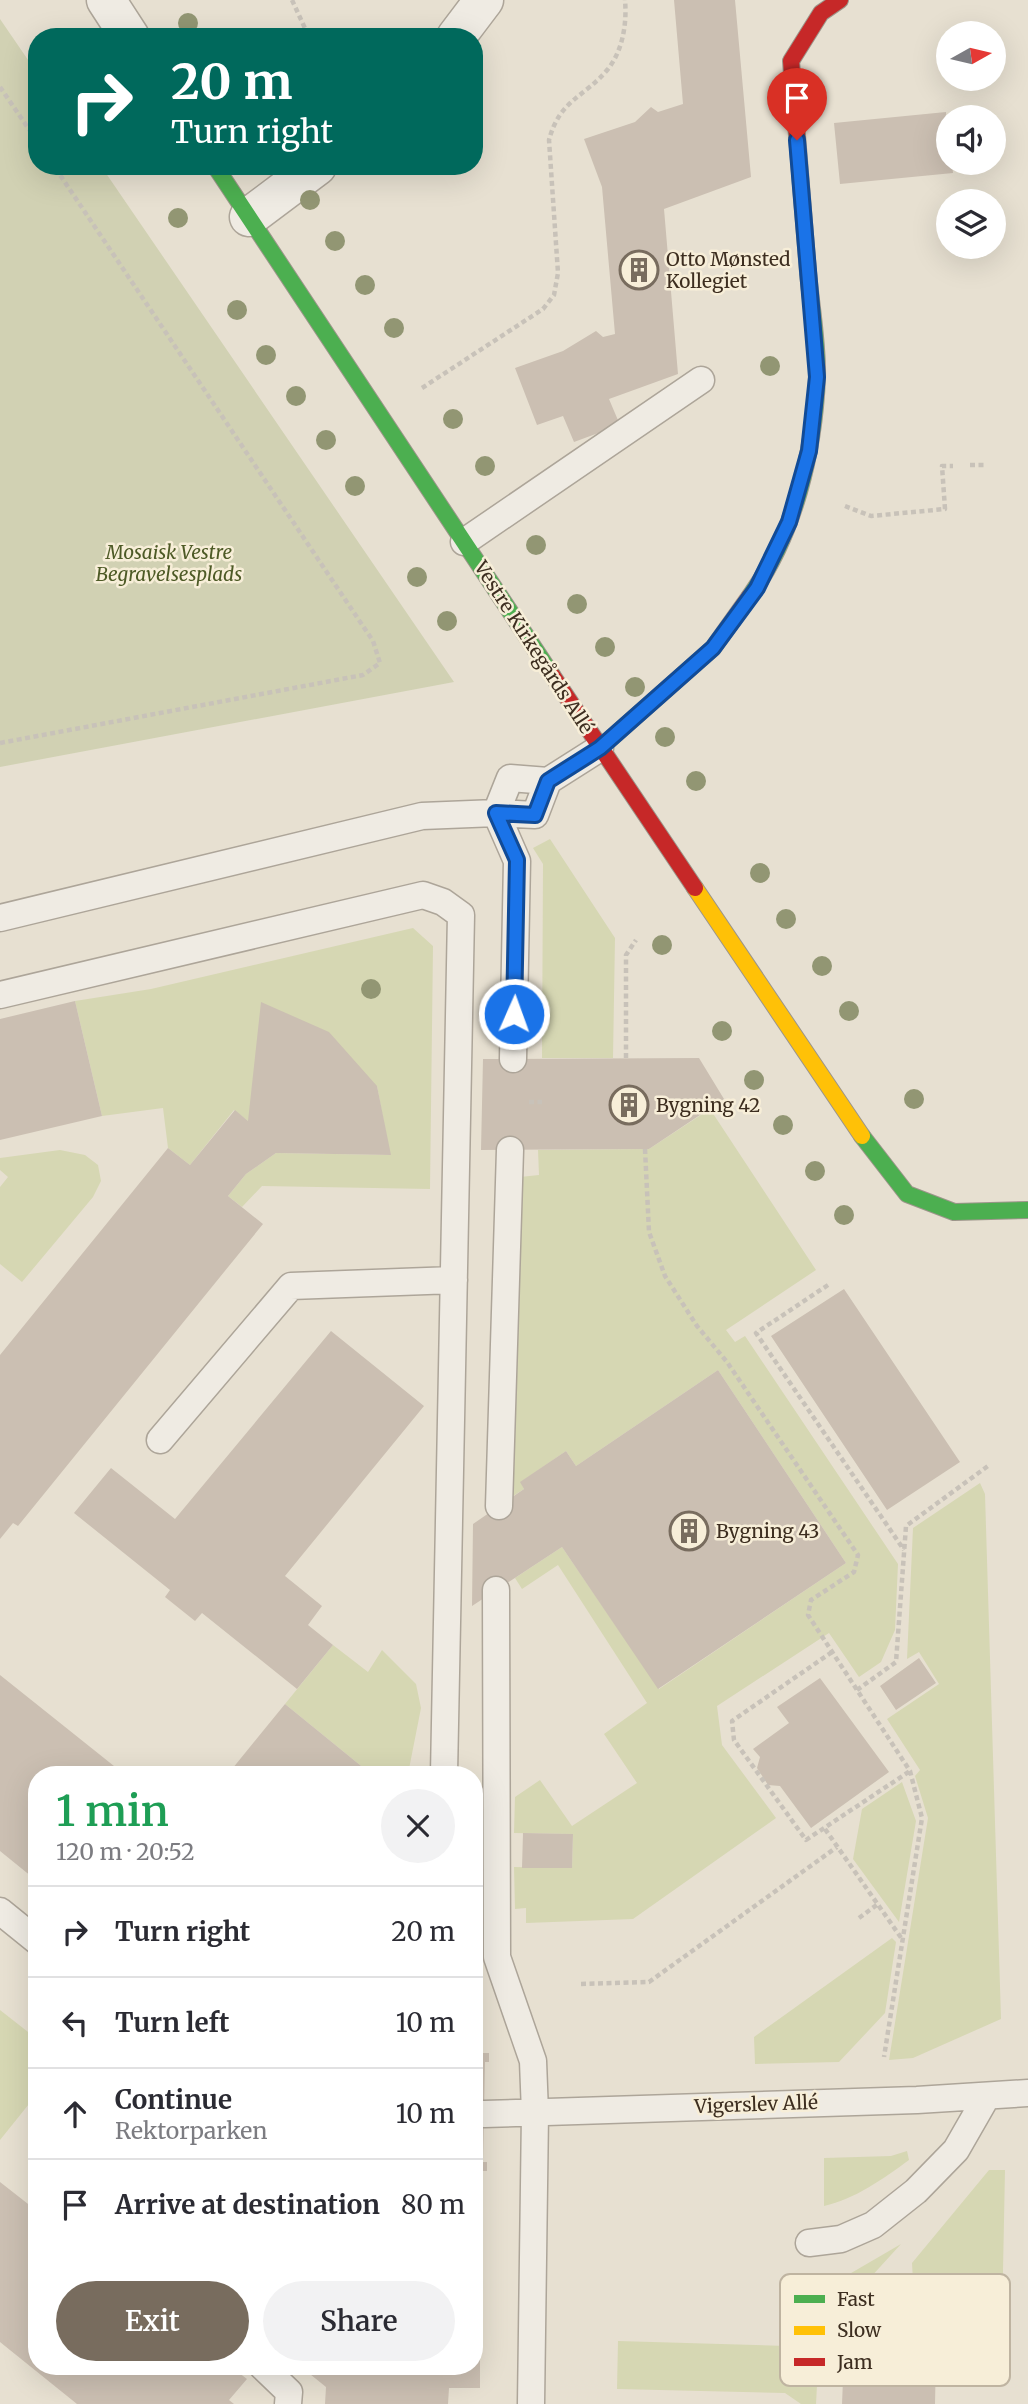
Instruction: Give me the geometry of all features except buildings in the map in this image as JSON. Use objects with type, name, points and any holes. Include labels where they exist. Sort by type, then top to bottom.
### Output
[{"type":"street","points":[[106,0],[124,28]]},
{"type":"street","points":[[463,28],[484,0]]},
{"type":"street","points":[[600,748],[713,648],[757,588],[789,522],[809,451],[817,377],[791,61],[821,13],[840,0]]},
{"type":"street","name":"Vestre Kirkegårds Allé","points":[[221,175],[600,748],[871,1149],[907,1194],[954,1212],[1028,1210]]},
{"type":"street","points":[[249,217],[305,175]]},
{"type":"lane","points":[[464,542],[701,380]]},
{"type":"lane","points":[[0,918],[422,816],[496,813],[535,815],[548,781],[600,748]]},
{"type":"lane","points":[[513,1059],[517,860],[496,813],[510,778],[548,781]]},
{"type":"lane","points":[[0,995],[423,895],[443,901],[461,915],[444,1766]]},
{"type":"lane","points":[[499,1506],[510,1150]]},
{"type":"lane","points":[[160,1440],[291,1286],[454,1280]]},
{"type":"lane","points":[[496,1590],[497,1957],[533,2061],[535,2113],[531,2404]]},
{"type":"lane","points":[[0,1912],[28,1934]]},
{"type":"lane","name":"Vigerslev Allé","points":[[484,2114],[1028,2093]]},
{"type":"lane","points":[[809,2243],[841,2239],[873,2225],[916,2191],[956,2150],[987,2096]]},
{"type":"lane","points":[[271,2375],[289,2392],[288,2404]]},
{"type":"path","points":[[292,0],[305,28]]},
{"type":"path","points":[[380,415],[543,309],[554,295],[558,273],[549,140],[554,120],[568,102],[608,69],[622,41],[625,0]]},
{"type":"path","points":[[0,87],[28,128]]},
{"type":"path","points":[[0,743],[363,675],[380,663],[373,641],[60,175]]},
{"type":"path","points":[[971,466],[987,465]]},
{"type":"path","points":[[799,487],[871,516],[945,509],[942,466],[953,466]]},
{"type":"path","points":[[626,1058],[626,955],[636,940]]},
{"type":"path","points":[[645,1149],[649,1232],[665,1276],[697,1326],[727,1362],[858,1555],[855,1572],[811,1600],[808,1615],[910,1771],[922,1818],[877,2099]]},
{"type":"path","points":[[828,1284],[756,1332],[904,1550]]},
{"type":"path","points":[[857,1690],[896,1662],[906,1525],[988,1466]]},
{"type":"path","points":[[832,1651],[732,1721],[734,1740],[806,1840],[910,1771]]},
{"type":"path","points":[[825,1829],[902,1939]]},
{"type":"path","points":[[581,1984],[649,1982],[837,1847]]},
{"type":"path","points":[[859,1917],[877,1904]]},
{"type":"green space","name":"Mosaisk Vestre Begravelsesplads","points":[[0,19],[28,60],[28,175],[107,175],[454,682],[0,767]]},
{"type":"green space","points":[[550,839],[615,938],[613,1058],[542,1058],[543,864],[533,848]]},
{"type":"green space","points":[[413,928],[433,946],[430,1189],[262,1186],[242,1207],[228,1196],[246,1174],[276,1153],[390,1155],[377,1086],[248,1121],[234,1110],[190,1165],[168,1148],[163,1108],[102,1116],[75,1001],[151,989]]},
{"type":"green space","points":[[710,1109],[816,1270],[726,1330],[735,1342],[745,1336],[898,1564],[895,1630],[881,1662],[859,1677],[829,1633],[717,1706],[722,1745],[776,1818],[633,1919],[526,1923],[526,1908],[515,1909],[514,1867],[572,1868],[573,1834],[514,1833],[515,1797],[540,1780],[572,1826],[637,1783],[604,1734],[647,1703],[558,1565],[522,1589],[515,1578],[562,1547],[659,1689],[846,1563],[718,1370],[576,1466],[566,1451],[521,1482],[524,1489],[510,1498],[520,1177],[539,1175],[538,1150],[649,1149]]},
{"type":"green space","points":[[60,1150],[85,1155],[98,1165],[101,1181],[93,1197],[22,1282],[0,1264],[0,1187],[8,1177],[0,1170],[0,1158]]},
{"type":"green space","points":[[980,1483],[985,1494],[1001,2019],[913,2058],[889,2060],[928,1818],[915,1776],[920,1770],[887,1719],[939,1684],[919,1652],[907,1659],[913,1528]]},
{"type":"green space","points":[[333,1645],[368,1672],[382,1650],[416,1684],[421,1708],[410,1766],[361,1766],[285,1704]]},
{"type":"green space","points":[[902,1782],[916,1821],[899,1922],[853,1859],[862,1809]]},
{"type":"green space","points":[[892,1938],[896,1942],[885,2013],[839,2062],[755,2064],[754,2037]]},
{"type":"green space","points":[[0,2010],[28,2032],[28,2105],[0,2140]]},
{"type":"green space","points":[[907,2151],[909,2160],[879,2181],[847,2199],[824,2206],[824,2158],[891,2156]]},
{"type":"green space","points":[[989,2170],[1005,2170],[1003,2274],[913,2274],[912,2263]]},
{"type":"green space","points":[[901,2244],[874,2274],[849,2274]]},
{"type":"green space","points":[[618,2341],[780,2346],[780,2386],[817,2386],[816,2404],[801,2404],[785,2393],[617,2389]]},
{"type":"traffic: fast","points":[[221,175],[552,675]]},
{"type":"traffic: fast","points":[[750,596],[779,547],[790,520],[806,464],[817,378],[808,272]]},
{"type":"traffic: fast","points":[[862,1136],[907,1194],[954,1212],[1028,1210]]},
{"type":"traffic: slow","points":[[695,888],[862,1136]]},
{"type":"traffic: jam","points":[[808,272],[791,61],[821,13],[840,0]]},
{"type":"traffic: jam","points":[[600,748],[713,648],[750,596]]},
{"type":"traffic: jam","points":[[552,675],[695,888]]},
{"type":"place","name":"Otto Mønsted Kollegiet","points":[[639,270]]},
{"type":"place","name":"Bygning 42","points":[[629,1105]]},
{"type":"place","name":"Bygning 43","points":[[689,1531]]},
{"type":"route","points":[[514,1014],[517,860],[496,813],[535,815],[548,781],[600,748],[713,648],[757,588],[789,522],[809,451],[817,377],[797,140]]}]
